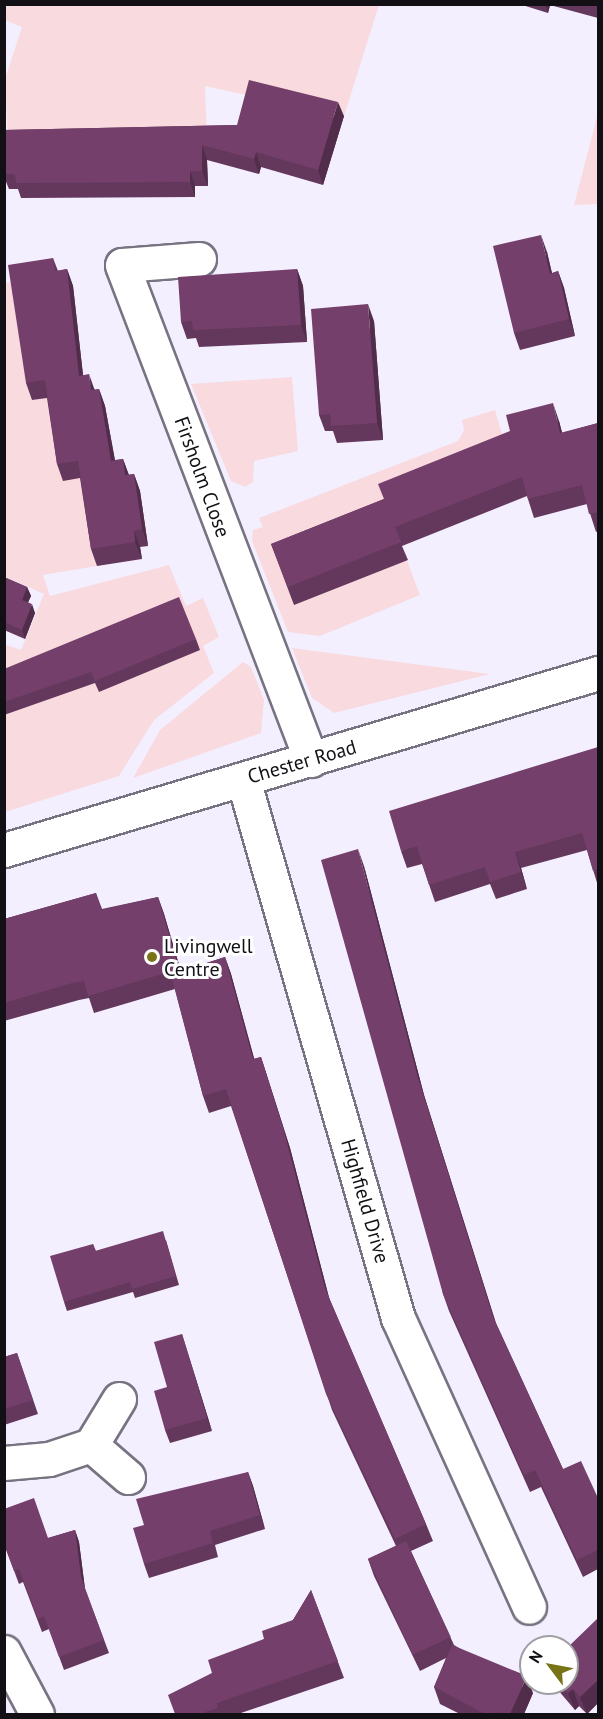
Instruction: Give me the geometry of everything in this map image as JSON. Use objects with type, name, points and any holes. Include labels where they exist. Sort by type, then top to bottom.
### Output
[{"type":"main road","name":"Firsholm Close","points":[[199,259],[122,266],[311,760]]},
{"type":"main road","name":"Chester Road","points":[[4,850],[598,673]]},
{"type":"main road","name":"Highfield Drive","points":[[243,779],[398,1318],[529,1606]]},
{"type":"main road","points":[[4,1463],[49,1459],[91,1445],[119,1399]]},
{"type":"main road","points":[[91,1445],[128,1477]]},
{"type":"main road","points":[[4,1652],[37,1714]]},
{"type":"shaded area","points":[[4,5],[379,5],[344,116],[205,86],[207,140],[8,144],[5,79],[22,27],[5,20]]},
{"type":"shaded area","points":[[598,113],[598,204],[574,205]]},
{"type":"shaded area","points":[[14,282],[32,400],[51,397],[84,478],[97,566],[43,575],[50,596],[169,565],[186,606],[203,598],[219,637],[203,646],[214,673],[154,720],[119,776],[5,812],[4,644],[21,650],[44,594],[5,577],[4,283]]},
{"type":"shaded area","points":[[292,377],[298,451],[254,461],[253,482],[245,487],[231,481],[191,384]]},
{"type":"shaded area","points":[[495,410],[521,499],[385,503],[420,595],[320,636],[288,632],[252,541],[253,530],[263,527],[259,518],[458,441],[464,430],[462,420]]},
{"type":"shaded area","points":[[292,648],[490,674],[334,713],[312,698]]},
{"type":"shaded area","points":[[243,662],[251,667],[264,700],[261,733],[133,778],[160,730]]},
{"type":"building","points":[[249,80],[338,102],[318,170],[256,152],[254,159],[202,145],[202,171],[190,171],[190,182],[16,183],[15,174],[4,174],[4,130],[237,125]]},
{"type":"building","points":[[541,235],[550,274],[558,271],[569,319],[514,333],[493,246]]},
{"type":"building","points":[[53,258],[55,271],[67,269],[79,376],[89,374],[91,390],[99,389],[111,461],[123,459],[125,475],[134,474],[142,529],[134,531],[135,542],[91,549],[78,461],[57,464],[45,380],[26,383],[8,265]]},
{"type":"building","points":[[297,269],[301,325],[193,330],[192,321],[181,322],[178,277]]},
{"type":"building","points":[[368,304],[377,423],[331,426],[330,414],[319,415],[311,309]]},
{"type":"building","points":[[553,403],[560,433],[598,423],[598,512],[589,514],[582,485],[528,499],[522,477],[395,527],[401,542],[288,587],[271,544],[384,499],[378,484],[510,431],[506,415]]},
{"type":"building","points":[[4,577],[27,587],[22,600],[32,604],[22,630],[4,622]]},
{"type":"building","points":[[179,597],[196,639],[95,681],[91,672],[4,702],[4,669]]},
{"type":"building","points":[[598,747],[598,869],[593,871],[582,833],[515,852],[521,872],[490,882],[485,867],[429,885],[417,846],[401,851],[389,811]]},
{"type":"building","points":[[358,849],[418,1078],[493,1317],[563,1469],[581,1461],[598,1498],[598,1550],[577,1560],[535,1470],[524,1475],[443,1294],[321,860]]},
{"type":"building","points":[[96,893],[101,910],[158,897],[179,969],[88,996],[84,981],[4,1003],[4,919]]},
{"type":"building","points":[[225,957],[253,1059],[261,1057],[284,1131],[325,1288],[426,1524],[395,1539],[326,1394],[226,1089],[203,1096],[171,975]]},
{"type":"building","points":[[163,1231],[176,1276],[132,1289],[130,1282],[64,1302],[50,1256],[93,1244],[95,1251]]},
{"type":"building","points":[[182,1334],[207,1418],[165,1430],[154,1391],[167,1387],[154,1342]]},
{"type":"building","points":[[17,1353],[33,1400],[4,1409],[4,1357]]},
{"type":"building","points":[[248,1472],[260,1515],[210,1531],[213,1543],[144,1564],[133,1528],[144,1525],[136,1499]]},
{"type":"building","points":[[34,1498],[48,1538],[75,1530],[81,1577],[104,1640],[59,1657],[44,1616],[38,1619],[19,1569],[14,1571],[4,1544],[4,1509]]},
{"type":"building","points":[[406,1541],[451,1637],[413,1655],[368,1559]]},
{"type":"building","points":[[311,1590],[338,1661],[217,1703],[218,1708],[205,1712],[206,1714],[175,1714],[168,1695],[212,1673],[208,1660],[264,1639],[262,1631],[293,1620]]},
{"type":"building","points":[[598,1618],[598,1680],[580,1697],[578,1695],[579,1636]]},
{"type":"building","points":[[452,1645],[519,1673],[519,1694],[510,1714],[498,1712],[497,1714],[485,1714],[434,1687]]},
{"type":"place","name":"Livingwell Centre","points":[[152,957]]}]
